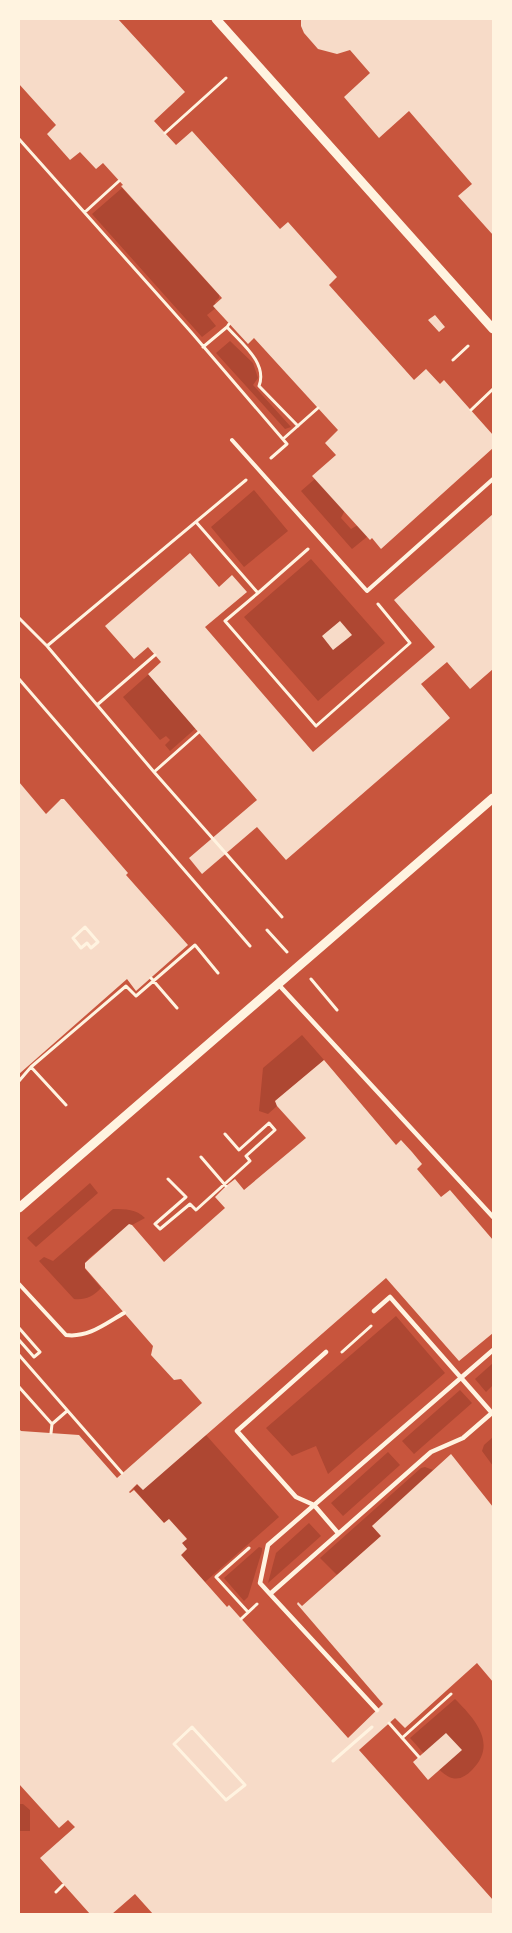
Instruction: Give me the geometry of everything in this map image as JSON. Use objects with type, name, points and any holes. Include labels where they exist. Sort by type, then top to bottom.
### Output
[{"type":"street","points":[[216,19],[493,330]]},
{"type":"street","points":[[19,1208],[493,798]]},
{"type":"street","points":[[278,984],[493,1217]]},
{"type":"street","points":[[270,1594],[431,1452],[463,1438],[492,1413],[390,1297],[374,1311]]},
{"type":"street","points":[[377,1710],[260,1583],[268,1545],[493,1350]]},
{"type":"street","points":[[326,1352],[237,1431],[296,1497],[314,1505],[338,1533]]},
{"type":"lane","points":[[232,440],[367,591],[493,479]]},
{"type":"lane","points":[[19,1284],[66,1335],[76,1337],[92,1332],[124,1313]]},
{"type":"path","points":[[165,133],[226,78]]},
{"type":"path","points":[[19,138],[204,347],[286,444],[259,470],[47,646]]},
{"type":"path","points":[[85,212],[119,181]]},
{"type":"path","points":[[204,347],[228,325],[257,360],[262,377],[259,386],[298,426]]},
{"type":"path","points":[[452,360],[468,346]]},
{"type":"path","points":[[471,410],[493,389]]},
{"type":"path","points":[[283,439],[318,408]]},
{"type":"path","points":[[196,522],[258,593]]},
{"type":"path","points":[[320,538],[225,621],[316,726],[410,643],[367,591]]},
{"type":"path","points":[[19,618],[47,646],[154,772],[282,917]]},
{"type":"path","points":[[97,705],[155,655]]},
{"type":"path","points":[[19,679],[250,946]]},
{"type":"path","points":[[154,772],[199,732]]},
{"type":"path","points":[[85,927],[98,942],[92,948],[87,943],[81,948],[73,938],[85,927]]},
{"type":"path","points":[[19,1080],[31,1067],[126,986],[136,996],[152,979],[195,945],[218,973]]},
{"type":"path","points":[[152,979],[177,1008]]},
{"type":"path","points":[[330,1001],[337,1010]]},
{"type":"path","points":[[31,1067],[66,1106]]},
{"type":"path","points":[[168,1179],[186,1197],[155,1224],[160,1230],[190,1204],[196,1210],[226,1185],[250,1161],[246,1156],[275,1130],[269,1123],[239,1150],[225,1134]]},
{"type":"path","points":[[201,1157],[226,1185]]},
{"type":"path","points":[[326,1352],[333,1360],[380,1318],[374,1311]]},
{"type":"path","points":[[19,1328],[40,1352],[34,1357],[19,1340]]},
{"type":"path","points":[[19,1356],[122,1473]]},
{"type":"path","points":[[19,1388],[52,1424]]},
{"type":"path","points":[[51,1433],[52,1424],[67,1411]]},
{"type":"path","points":[[241,1619],[248,1612],[216,1577],[257,1541],[268,1545]]},
{"type":"path","points":[[402,1738],[451,1694]]},
{"type":"path","points":[[333,1761],[376,1723]]},
{"type":"path","points":[[389,1723],[419,1757]]},
{"type":"path","points":[[192,1727],[245,1785],[226,1800],[174,1744],[192,1727]]},
{"type":"path","points":[[56,1892],[63,1885]]},
{"type":"shaded area","points":[[122,188],[219,295],[215,302],[217,307],[207,315],[216,326],[202,337],[92,214]]},
{"type":"shaded area","points":[[230,341],[253,363],[258,378],[253,385],[291,427],[285,429],[216,353]]},
{"type":"shaded area","points":[[316,478],[345,510],[341,518],[351,529],[358,525],[368,536],[352,549],[301,491]]},
{"type":"shaded area","points":[[254,490],[288,531],[244,567],[211,527]]},
{"type":"shaded area","points":[[311,559],[385,643],[318,701],[244,617]]},
{"type":"shaded area","points":[[149,674],[196,728],[170,751],[165,745],[170,740],[166,736],[160,740],[123,697]]},
{"type":"shaded area","points":[[302,1035],[324,1060],[275,1101],[277,1106],[268,1114],[259,1111],[263,1068]]},
{"type":"shaded area","points":[[90,1183],[98,1193],[36,1247],[27,1238]]},
{"type":"shaded area","points":[[113,1209],[134,1211],[145,1218],[129,1225],[89,1258],[85,1263],[85,1269],[101,1288],[89,1297],[74,1299],[39,1261],[44,1257],[53,1261]]},
{"type":"shaded area","points":[[396,1316],[445,1373],[328,1474],[316,1446],[292,1456],[266,1428]]},
{"type":"shaded area","points":[[493,1363],[493,1385],[486,1392],[475,1379]]},
{"type":"shaded area","points":[[460,1390],[472,1403],[414,1454],[402,1441]]},
{"type":"shaded area","points":[[206,1435],[279,1517],[205,1582],[181,1555],[187,1549],[182,1543],[187,1538],[169,1519],[164,1523],[133,1488]]},
{"type":"shaded area","points":[[493,1437],[493,1466],[482,1451],[484,1445]]},
{"type":"shaded area","points":[[388,1452],[400,1465],[343,1516],[331,1503]]},
{"type":"shaded area","points":[[425,1467],[433,1470],[372,1526],[381,1536],[337,1575],[320,1558],[421,1468]]},
{"type":"shaded area","points":[[309,1523],[321,1536],[268,1583],[276,1553]]},
{"type":"shaded area","points":[[259,1547],[262,1548],[262,1551],[248,1597],[244,1601],[224,1578]]},
{"type":"shaded area","points":[[455,1699],[470,1715],[481,1732],[483,1751],[480,1760],[472,1770],[463,1777],[452,1778],[442,1772],[410,1738]]},
{"type":"shaded area","points":[[19,1804],[23,1804],[30,1810],[30,1831],[19,1831]]},
{"type":"building","points":[[19,19],[118,19],[185,92],[154,121],[176,145],[192,131],[280,229],[288,222],[337,277],[329,285],[414,380],[426,369],[440,384],[444,380],[493,435],[493,448],[381,549],[372,538],[370,540],[312,476],[336,455],[325,443],[338,430],[254,338],[248,344],[213,306],[222,298],[121,186],[123,185],[103,163],[96,169],[80,152],[70,160],[47,134],[56,125],[19,84]]},
{"type":"building","points":[[301,19],[493,19],[493,235],[458,196],[472,184],[409,111],[379,138],[344,97],[370,73],[350,50],[337,54],[318,49],[304,33]]},
{"type":"building","points":[[435,315],[445,327],[439,332],[428,320]]},
{"type":"building","points":[[493,514],[493,669],[470,689],[447,662],[421,684],[450,718],[286,860],[257,827],[202,874],[189,858],[257,800],[148,674],[161,662],[148,647],[134,659],[105,626],[190,553],[219,587],[232,575],[247,592],[205,627],[313,752],[435,647],[394,600]]},
{"type":"building","points":[[340,621],[352,635],[333,650],[322,636]]},
{"type":"building","points":[[19,782],[46,814],[61,799],[64,799],[128,873],[126,875],[188,945],[136,991],[127,979],[19,1074]]},
{"type":"building","points":[[324,1060],[396,1145],[401,1140],[412,1152],[422,1164],[417,1169],[441,1197],[450,1190],[493,1240],[493,1333],[459,1361],[386,1278],[143,1490],[137,1484],[129,1492],[134,1490],[164,1523],[169,1519],[187,1539],[182,1543],[187,1549],[181,1555],[227,1607],[229,1605],[348,1738],[383,1704],[297,1604],[298,1602],[302,1606],[381,1536],[372,1526],[451,1454],[493,1507],[493,1682],[477,1663],[405,1728],[395,1718],[359,1750],[493,1900],[493,1914],[153,1914],[135,1894],[112,1914],[90,1914],[40,1858],[75,1827],[68,1820],[59,1828],[19,1784],[19,1429],[21,1431],[79,1435],[117,1478],[202,1403],[181,1379],[174,1380],[151,1355],[153,1346],[85,1268],[85,1263],[129,1224],[132,1225],[164,1262],[225,1208],[215,1197],[226,1186],[235,1179],[244,1190],[306,1138],[277,1106],[275,1101]]},
{"type":"building","points":[[446,1733],[462,1750],[428,1780],[413,1762]]}]
